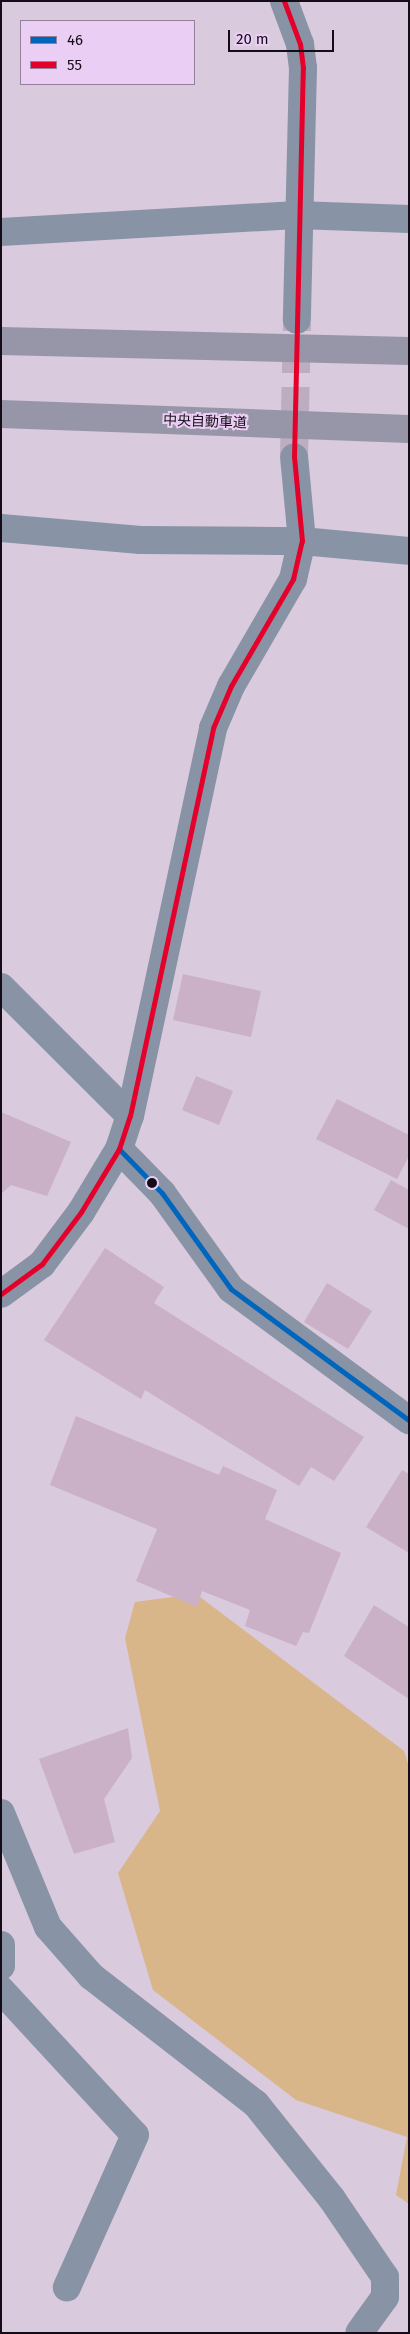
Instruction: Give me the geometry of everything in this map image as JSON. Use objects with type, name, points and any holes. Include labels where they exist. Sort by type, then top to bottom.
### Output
[{"type":"highway","points":[[1,341],[409,351]]},
{"type":"highway","name":"中央自動車道","points":[[1,414],[409,429]]},
{"type":"street","points":[[284,1],[300,44],[303,68],[297,214],[297,320]]},
{"type":"street","points":[[1,232],[297,214],[409,219]]},
{"type":"street","points":[[1,1294],[42,1264],[81,1212],[119,1149],[130,1116],[213,728],[231,686],[293,579],[302,541],[294,457]]},
{"type":"street","points":[[1,528],[140,540],[302,541],[409,551]]},
{"type":"street","points":[[1,987],[130,1116]]},
{"type":"street","points":[[119,1149],[162,1193],[231,1289],[409,1420]]},
{"type":"street","points":[[1,1813],[48,1927],[91,1976],[256,2104],[332,2199],[385,2277],[385,2297],[360,2333]]},
{"type":"street","points":[[1,1945],[1,1966]]},
{"type":"street","points":[[1,1990],[135,2135],[67,2288]]},
{"type":"shaded area","points":[[196,1594],[404,1751],[409,1767],[409,2204],[396,2195],[407,2137],[296,2100],[153,1990],[118,1873],[160,1811],[125,1638],[135,1602]]},
{"type":"building","points":[[183,974],[261,991],[251,1037],[173,1020]]},
{"type":"building","points":[[196,1076],[233,1091],[219,1125],[182,1110]]},
{"type":"building","points":[[337,1099],[409,1135],[409,1156],[397,1179],[316,1139]]},
{"type":"building","points":[[1,1112],[71,1142],[47,1196],[11,1185],[1,1194]]},
{"type":"building","points":[[391,1180],[409,1190],[409,1229],[374,1210]]},
{"type":"building","points":[[105,1248],[164,1287],[154,1303],[364,1437],[334,1481],[311,1467],[299,1486],[145,1390],[141,1399],[44,1340]]},
{"type":"building","points":[[327,1283],[372,1311],[348,1349],[304,1322]]},
{"type":"building","points":[[76,1416],[219,1475],[223,1466],[277,1490],[265,1519],[341,1553],[309,1633],[303,1632],[296,1646],[245,1626],[250,1610],[202,1591],[197,1607],[136,1581],[157,1529],[50,1485]]},
{"type":"building","points":[[402,1470],[409,1474],[409,1553],[366,1527]]},
{"type":"building","points":[[374,1605],[409,1627],[409,1699],[344,1656]]},
{"type":"building","points":[[128,1728],[132,1758],[104,1799],[115,1842],[74,1854],[39,1759]]},
{"type":"tunnel","points":[[294,457],[297,324]]},
{"type":"transit line","name":"55","points":[[1,1294],[42,1264],[81,1212],[119,1149],[130,1116],[213,728],[231,686],[293,579],[302,541],[294,457],[303,68],[300,44],[284,1]]},
{"type":"transit line","name":"46","points":[[119,1149],[162,1193],[231,1289],[409,1420]]}]
